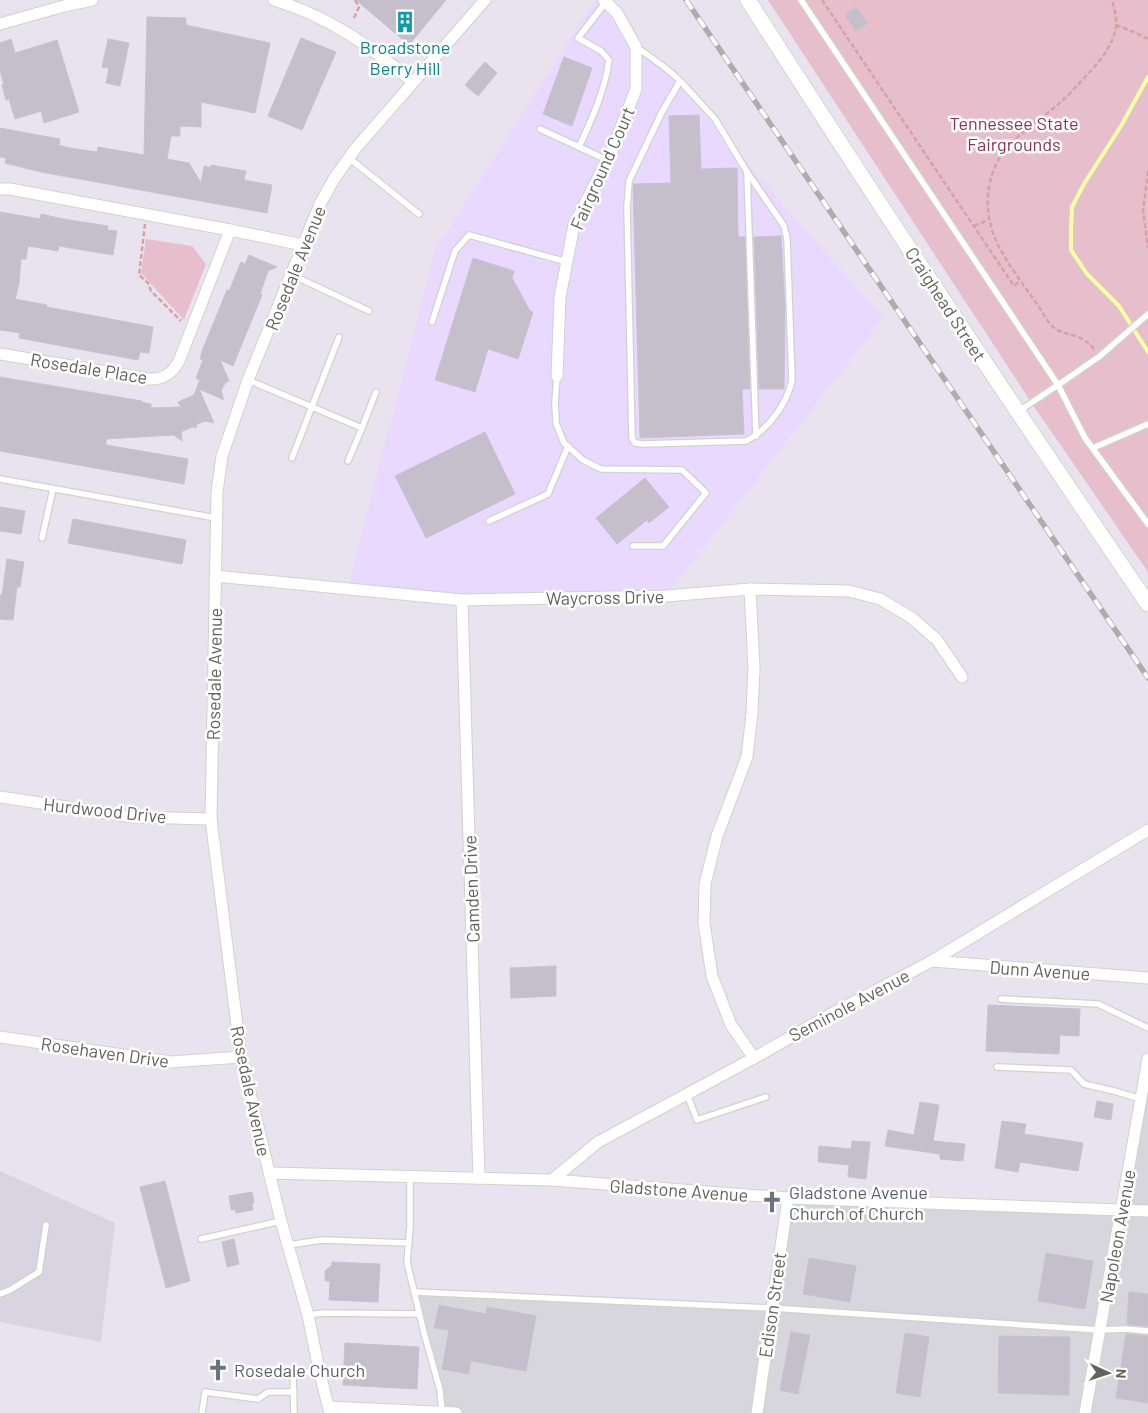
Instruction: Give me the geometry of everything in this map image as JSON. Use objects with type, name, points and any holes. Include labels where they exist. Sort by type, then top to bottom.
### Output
[{"type":"street","points":[[0,24],[92,0]]},
{"type":"street","points":[[274,0],[333,24],[362,42],[413,82]]},
{"type":"street","name":"Rosedale Avenue","points":[[329,1410],[308,1316],[281,1221],[241,1057],[212,819],[217,492],[222,456],[248,380],[320,204],[349,158],[485,0]]},
{"type":"street","name":"Craighead Street","points":[[748,0],[1017,412],[1148,604]]},
{"type":"street","name":"Fairground Court","points":[[557,376],[560,297],[574,225],[607,160],[636,89],[636,47],[617,13],[605,1]]},
{"type":"street","points":[[0,189],[10,189],[230,230],[304,246]]},
{"type":"street","name":"Rosedale Place","points":[[0,354],[155,380],[164,377],[175,367],[230,230]]},
{"type":"street","name":"Waycross Drive","points":[[215,576],[462,600],[666,596],[750,589],[849,591],[880,599],[912,618],[937,640],[962,676]]},
{"type":"street","points":[[750,589],[754,668],[752,713],[747,757],[717,836],[705,884],[704,923],[712,976],[731,1025],[754,1058]]},
{"type":"street","name":"Camden Drive","points":[[462,600],[479,1178]]},
{"type":"street","name":"Hurdwood Drive","points":[[0,797],[133,817],[212,819]]},
{"type":"street","name":"Seminole Avenue","points":[[552,1180],[598,1142],[831,1014],[932,961],[1148,830]]},
{"type":"street","name":"Dunn Avenue","points":[[932,961],[1148,978]]},
{"type":"street","name":"Rosehaven Drive","points":[[0,1037],[171,1062],[241,1057]]},
{"type":"street","name":"Napoleon Avenue","points":[[1085,1413],[1148,1059]]},
{"type":"street","name":"Gladstone Avenue","points":[[269,1173],[552,1180],[788,1198],[1148,1211]]},
{"type":"street","name":"Edison Street","points":[[757,1413],[788,1198]]},
{"type":"street","points":[[329,1410],[456,1413]]},
{"type":"lane","points":[[801,0],[1058,384],[1084,438],[1148,524]]},
{"type":"lane","points":[[579,146],[595,113],[608,71],[609,60],[601,51],[578,38],[605,1]]},
{"type":"lane","points":[[636,47],[670,71],[680,81],[715,119],[747,172],[784,226],[787,239],[792,381],[789,394],[773,418],[756,436],[746,441],[733,443],[643,444],[635,443],[632,438],[627,207],[630,181],[662,112],[680,81]]},
{"type":"lane","points":[[540,129],[607,160]]},
{"type":"lane","points":[[349,158],[419,214]]},
{"type":"lane","points":[[747,172],[756,436]]},
{"type":"lane","points":[[432,322],[455,251],[469,235],[567,262]]},
{"type":"lane","points":[[292,275],[369,311]]},
{"type":"lane","points":[[1017,412],[1100,356],[1148,314]]},
{"type":"lane","points":[[292,458],[338,337]]},
{"type":"lane","points":[[557,376],[556,423],[564,443],[583,460],[602,469],[682,470],[706,493],[663,546],[633,546]]},
{"type":"lane","points":[[248,380],[362,428]]},
{"type":"lane","points":[[348,461],[376,392]]},
{"type":"lane","points":[[1093,448],[1148,424]]},
{"type":"lane","points":[[489,521],[548,494],[568,446]]},
{"type":"lane","points":[[0,479],[216,518]]},
{"type":"lane","points":[[42,538],[53,489]]},
{"type":"lane","points":[[1001,998],[1098,1004],[1148,1028]]},
{"type":"lane","points":[[998,1067],[1071,1070],[1084,1084],[1141,1099]]},
{"type":"lane","points":[[687,1094],[697,1120],[766,1097]]},
{"type":"lane","points":[[410,1176],[410,1227],[407,1262],[440,1390],[442,1412]]},
{"type":"lane","points":[[200,1239],[281,1221]]},
{"type":"lane","points":[[0,1294],[39,1272],[46,1225]]},
{"type":"lane","points":[[288,1245],[322,1240],[409,1243]]},
{"type":"lane","points":[[414,1292],[771,1308],[1100,1330],[1125,1329],[1148,1331]]},
{"type":"lane","points":[[308,1316],[324,1313],[419,1314]]},
{"type":"lane","points":[[294,1413],[293,1375],[319,1370]]},
{"type":"lane","points":[[202,1413],[205,1392],[258,1399],[268,1392],[294,1392]]},
{"type":"path","points":[[354,18],[359,7],[355,0]]},
{"type":"path","points":[[822,0],[1014,286],[1020,281]]},
{"type":"path","points":[[1100,356],[1089,342],[1053,326],[1020,281],[990,229],[988,190],[993,173],[1003,154],[1023,133],[1063,100],[1098,63],[1111,43],[1116,25],[1116,13],[1112,0]]},
{"type":"path","points":[[1116,25],[1136,32],[1148,39]]},
{"type":"path","points":[[1148,171],[1144,202],[1144,220],[1148,248]]},
{"type":"path","points":[[146,215],[138,275],[148,283],[151,291],[191,330]]},
{"type":"path","points":[[974,226],[989,220]]},
{"type":"shaded area","points":[[595,0],[603,0],[883,318],[666,596],[462,600],[348,589],[434,252]]},
{"type":"shaded area","points":[[1148,1059],[1148,1413],[330,1413],[329,1407],[442,1412],[440,1390],[414,1292],[771,1308],[788,1198],[1121,1210]]},
{"type":"shaded area","points":[[0,1171],[115,1223],[101,1342],[0,1322]]},
{"type":"green space","name":"Tennessee State Fairgrounds","points":[[768,0],[1148,0],[1148,572],[1033,405]]},
{"type":"green space","points":[[146,239],[192,246],[206,264],[184,320],[141,273]]},
{"type":"building","name":"Broadstone Berry Hill","points":[[356,0],[446,0],[409,45]]},
{"type":"building","points":[[856,7],[868,23],[856,31],[845,15]]},
{"type":"building","points":[[147,17],[186,18],[186,25],[270,43],[255,113],[201,102],[201,127],[180,126],[180,136],[171,136],[167,159],[189,163],[201,183],[204,166],[211,168],[211,165],[246,171],[244,180],[272,185],[267,213],[41,172],[5,163],[6,158],[0,157],[0,128],[60,139],[59,145],[69,148],[97,152],[98,147],[144,155]]},
{"type":"building","points":[[301,38],[336,52],[302,130],[268,116]]},
{"type":"building","points":[[11,39],[15,53],[57,40],[79,112],[44,123],[41,111],[15,119],[9,99],[6,100],[0,70],[0,43]]},
{"type":"building","points":[[108,39],[129,43],[120,86],[106,83],[109,68],[102,67]]},
{"type":"building","points":[[564,57],[592,68],[572,126],[543,114]]},
{"type":"building","points":[[485,62],[497,73],[478,96],[465,85]]},
{"type":"building","points":[[699,115],[701,169],[737,168],[738,237],[745,237],[750,389],[742,389],[744,434],[640,438],[633,184],[671,183],[669,116]]},
{"type":"building","points":[[0,212],[40,219],[41,214],[108,226],[107,230],[117,231],[113,255],[59,246],[58,251],[28,246],[26,259],[21,259],[19,284],[15,299],[153,327],[149,353],[140,352],[138,360],[19,338],[20,333],[0,330]]},
{"type":"building","points":[[781,236],[785,308],[784,389],[759,389],[754,237]]},
{"type":"building","points":[[249,255],[277,267],[268,271],[260,294],[262,295],[233,366],[220,360],[229,381],[225,383],[221,391],[224,400],[199,389],[214,423],[205,421],[197,424],[196,428],[192,427],[181,432],[182,441],[174,435],[106,439],[106,445],[188,459],[184,484],[0,451],[0,377],[142,401],[151,404],[151,408],[181,407],[178,402],[194,395],[200,380],[196,378],[203,360],[200,359],[202,351],[227,290],[229,291],[241,262],[245,264]]},
{"type":"building","points":[[473,258],[514,271],[512,278],[530,311],[533,312],[518,359],[488,349],[475,392],[435,380]]},
{"type":"building","points":[[485,432],[515,494],[426,538],[395,476]]},
{"type":"building","points":[[645,478],[669,507],[649,523],[647,520],[617,544],[596,518]]},
{"type":"building","points":[[0,507],[25,511],[21,534],[0,531]]},
{"type":"building","points":[[73,519],[186,540],[182,564],[68,543]]},
{"type":"building","points":[[7,559],[24,562],[20,587],[17,587],[13,620],[0,619],[0,595],[2,595]]},
{"type":"building","points":[[556,966],[556,996],[511,998],[510,968]]},
{"type":"building","points":[[988,1005],[1080,1009],[1079,1036],[1060,1035],[1059,1054],[986,1051]]},
{"type":"building","points":[[1097,1101],[1113,1104],[1111,1120],[1094,1117]]},
{"type":"building","points":[[920,1102],[939,1105],[933,1141],[965,1144],[963,1161],[940,1159],[940,1154],[885,1146],[888,1130],[914,1135]]},
{"type":"building","points":[[1002,1121],[1026,1124],[1024,1134],[1083,1143],[1078,1171],[1020,1162],[1018,1172],[995,1168]]},
{"type":"building","points":[[852,1141],[870,1142],[866,1179],[848,1177],[849,1165],[818,1162],[819,1146],[851,1149]]},
{"type":"building","points":[[165,1181],[190,1281],[166,1288],[140,1187]]},
{"type":"building","points":[[252,1192],[253,1210],[236,1213],[235,1209],[231,1210],[229,1196]]},
{"type":"building","points":[[234,1239],[239,1264],[227,1267],[222,1242]]},
{"type":"building","points":[[1046,1253],[1093,1261],[1085,1309],[1038,1301]]},
{"type":"building","points":[[809,1258],[856,1266],[850,1302],[803,1294]]},
{"type":"building","points":[[332,1262],[380,1264],[378,1302],[329,1300],[330,1281],[325,1281],[325,1271],[332,1265]]},
{"type":"building","points":[[1129,1292],[1148,1294],[1148,1326],[1128,1325]]},
{"type":"building","points":[[439,1305],[486,1314],[487,1307],[536,1316],[526,1371],[471,1361],[468,1374],[442,1369],[449,1330],[434,1328]]},
{"type":"building","points":[[791,1332],[810,1335],[798,1394],[780,1390]]},
{"type":"building","points":[[905,1333],[929,1337],[920,1397],[896,1393]]},
{"type":"building","points":[[1126,1334],[1148,1336],[1148,1403],[1116,1398]]},
{"type":"building","points":[[999,1336],[1070,1337],[1069,1395],[998,1393]]},
{"type":"building","points":[[345,1343],[419,1347],[417,1389],[343,1385]]},
{"type":"waterway","points":[[1148,77],[1072,207],[1071,228],[1071,250],[1087,274],[1119,306],[1148,352]]},
{"type":"railway","points":[[686,0],[1148,678]]},
{"type":"place","name":"Broadstone Berry Hill","points":[[405,22]]},
{"type":"place","name":"Gladstone Avenue Church of Church","points":[[772,1202]]},
{"type":"place","name":"Rosedale Church","points":[[218,1370]]}]
